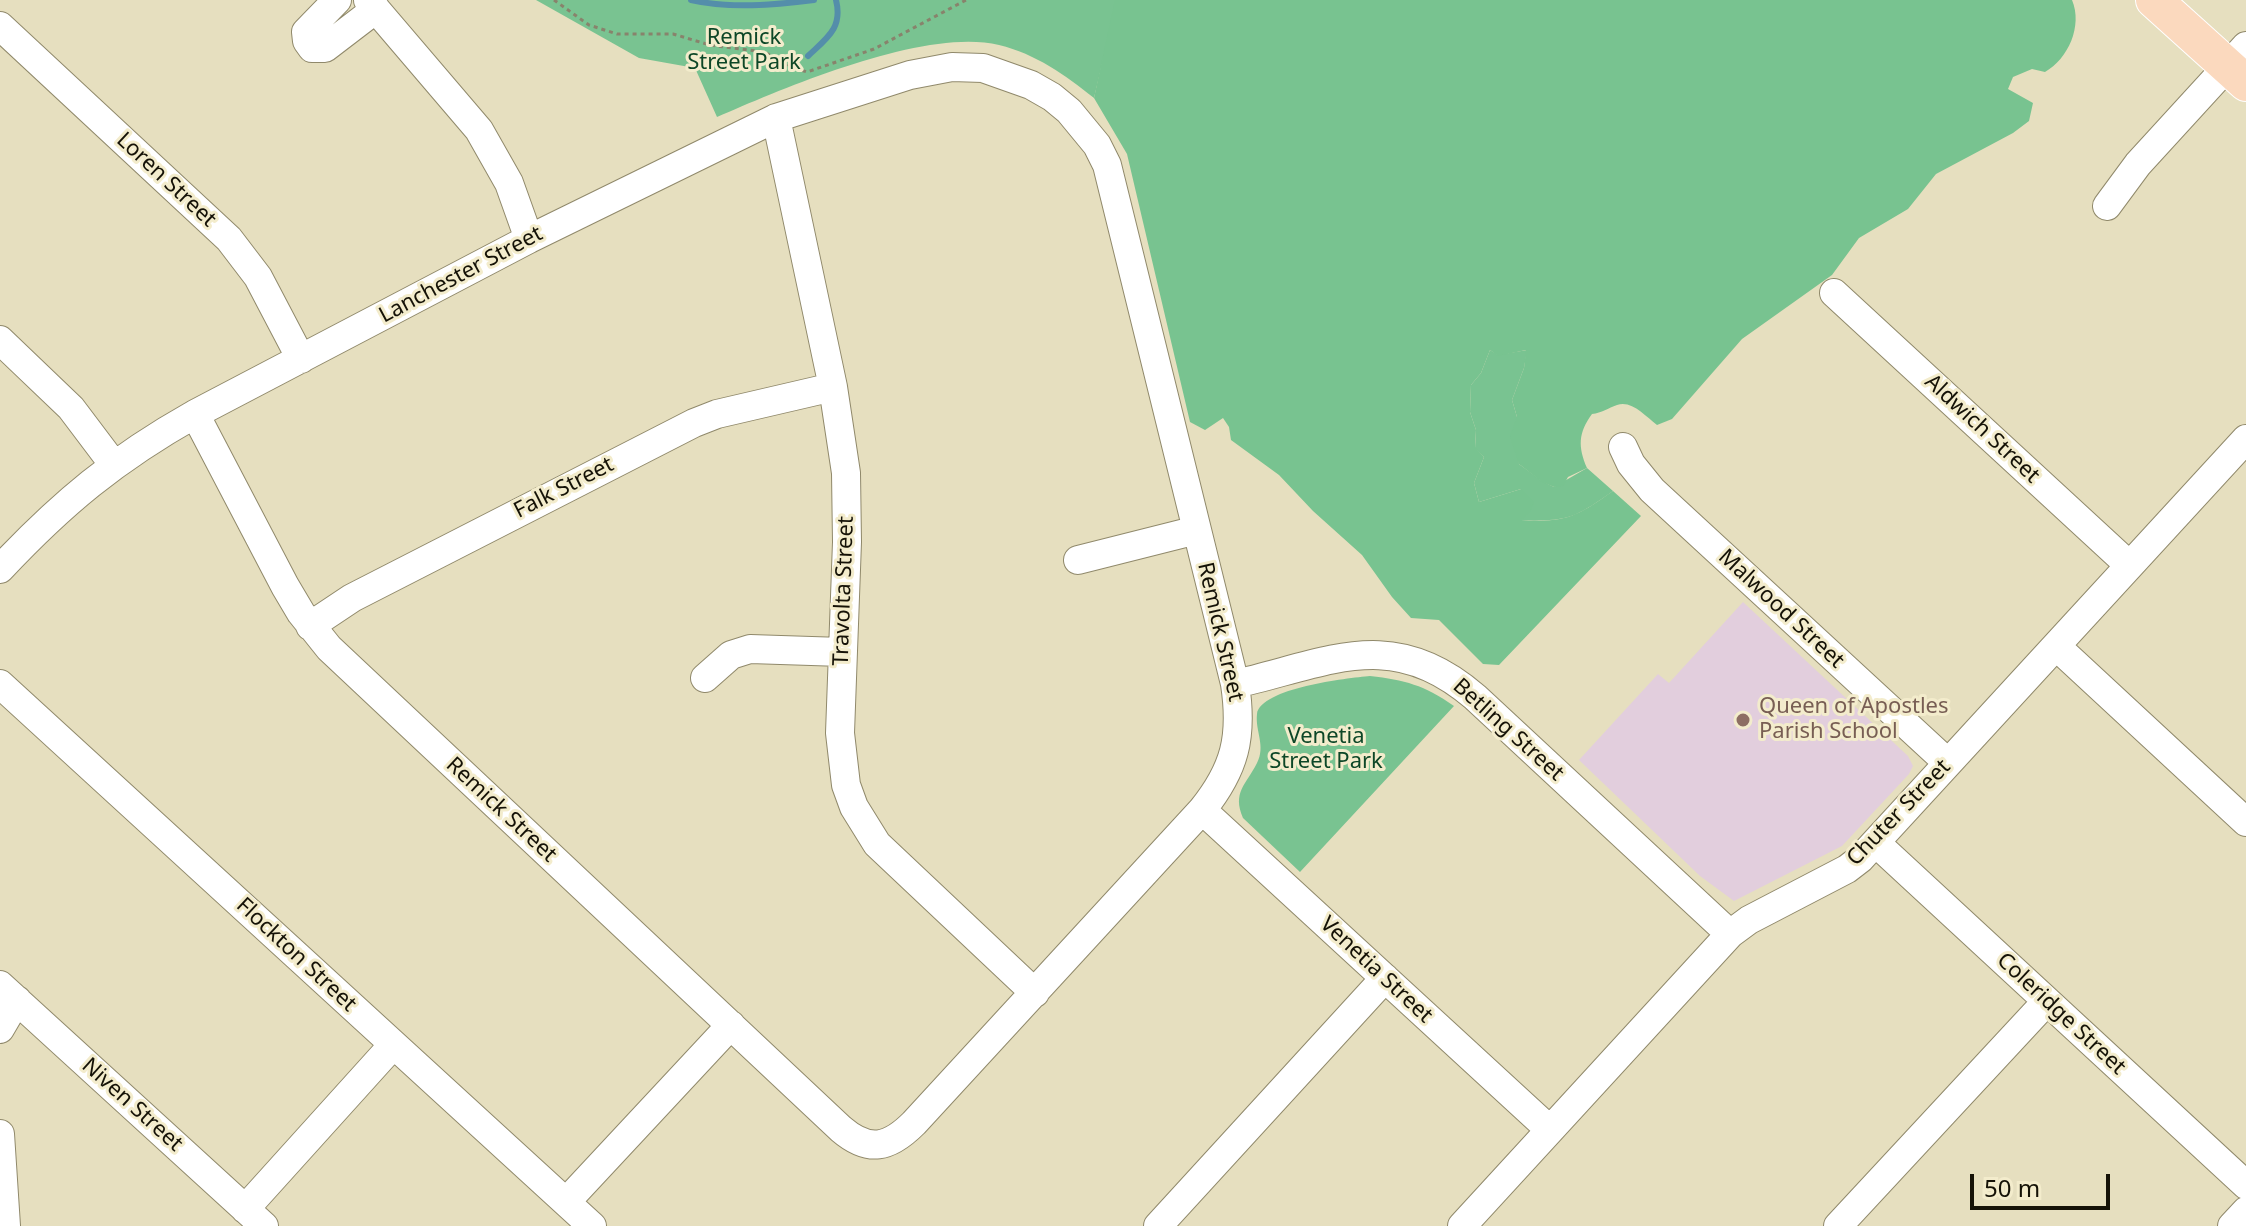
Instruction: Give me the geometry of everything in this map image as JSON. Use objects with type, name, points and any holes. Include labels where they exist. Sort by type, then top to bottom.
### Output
[{"type":"main road","points":[[2154,0],[2240,65]]},
{"type":"street","points":[[337,0],[306,32],[312,48],[325,48],[372,4],[479,130],[509,183],[529,239]]},
{"type":"street","name":"Loren Street","points":[[0,26],[229,239],[258,277],[301,359]]},
{"type":"street","points":[[2107,206],[2138,164],[2240,65]]},
{"type":"street","name":"Lanchester Street","points":[[0,569],[53,514],[114,465],[195,414],[529,239],[776,118],[910,75],[934,69],[968,67]]},
{"type":"street","name":"Remick Street","points":[[195,414],[285,586],[310,626],[348,667],[731,1025],[850,1136],[878,1156],[902,1135],[1035,993],[1202,810],[1223,780],[1235,750],[1239,723],[1235,684],[1107,165],[1082,125],[1052,97],[1008,76],[968,67]]},
{"type":"street","name":"Travolta Street","points":[[776,118],[841,433],[847,508],[840,733],[842,763],[854,807],[865,828],[893,861],[1035,993]]},
{"type":"street","name":"Aldwich Street","points":[[1834,293],[2129,565]]},
{"type":"street","points":[[0,340],[71,408],[114,465]]},
{"type":"street","name":"Falk Street","points":[[310,626],[352,598],[694,423],[717,414],[833,387]]},
{"type":"street","name":"Malwood Street","points":[[1623,447],[1631,464],[1652,490],[1948,763]]},
{"type":"street","name":"Chuter Street","points":[[1462,1226],[1730,934],[1749,920],[1847,869],[1876,843],[2129,565],[2244,447]]},
{"type":"street","points":[[1078,560],[1197,530]]},
{"type":"street","points":[[2056,646],[2246,822]]},
{"type":"street","points":[[705,678],[731,655],[750,649],[842,652]]},
{"type":"street","name":"Betling Street","points":[[1235,684],[1360,654],[1393,655],[1445,673],[1475,697],[1730,934]]},
{"type":"street","name":"Flockton Street","points":[[0,684],[592,1226]]},
{"type":"street","name":"Venetia Street","points":[[1202,810],[1550,1130]]},
{"type":"street","name":"Coleridge Street","points":[[1876,843],[2246,1185]]},
{"type":"street","points":[[1158,1226],[1385,978]]},
{"type":"street","points":[[0,1029],[8,992]]},
{"type":"street","name":"Niven Street","points":[[8,992],[254,1217]]},
{"type":"street","points":[[1838,1226],[2047,1001]]},
{"type":"street","points":[[566,1202],[731,1025]]},
{"type":"street","points":[[254,1217],[393,1045]]},
{"type":"street","points":[[0,1134],[6,1226]]},
{"type":"street","points":[[2232,1226],[2246,1211]]},
{"type":"path","points":[[554,0],[589,25],[617,34],[673,34],[710,45],[764,52],[807,72],[874,49],[966,0]]},
{"type":"shaded area","name":"Queen of Apostles Parish School","points":[[1743,602],[1908,756],[1913,766],[1842,846],[1734,901],[1700,876],[1579,760],[1658,674],[1669,683]]},
{"type":"green space","name":"Remick Street Park","points":[[536,0],[1117,0],[1094,98],[1061,73],[1025,54],[999,45],[969,42],[934,44],[856,63],[717,117],[695,68],[639,58]]},
{"type":"green space","points":[[1115,0],[2072,0],[2076,20],[2067,50],[2053,66],[2045,72],[2032,69],[2013,77],[2008,89],[2033,103],[2029,121],[2013,133],[1936,174],[1908,209],[1859,238],[1832,275],[1742,339],[1672,419],[1657,425],[1638,410],[1623,404],[1592,414],[1581,440],[1587,468],[1568,477],[1563,486],[1554,487],[1542,482],[1519,464],[1510,436],[1517,417],[1512,400],[1524,368],[1526,350],[1498,356],[1490,350],[1481,373],[1471,385],[1470,412],[1476,430],[1475,447],[1484,457],[1474,483],[1479,502],[1521,489],[1534,502],[1530,512],[1521,520],[1550,520],[1580,512],[1613,491],[1641,516],[1499,665],[1483,664],[1439,620],[1411,618],[1362,555],[1279,475],[1231,440],[1229,427],[1223,418],[1205,430],[1190,422],[1127,154],[1094,98]]},
{"type":"green space","points":[[1490,350],[1498,355],[1527,350],[1512,400],[1517,417],[1519,464],[1554,487],[1587,468],[1613,491],[1580,513],[1549,520],[1520,520],[1521,489],[1479,502],[1474,483],[1484,457],[1475,448],[1476,430],[1470,412],[1471,385],[1481,373]]},
{"type":"green space","name":"Venetia Street Park","points":[[1370,676],[1414,685],[1454,706],[1300,872],[1243,818],[1240,809],[1242,789],[1260,757],[1257,714],[1262,705],[1288,691]]},
{"type":"waterway","points":[[691,0],[737,5],[814,0]]},
{"type":"waterway","points":[[808,56],[832,32],[837,18],[836,0]]},
{"type":"place","name":"Queen of Apostles Parish School","points":[[1743,720]]}]
